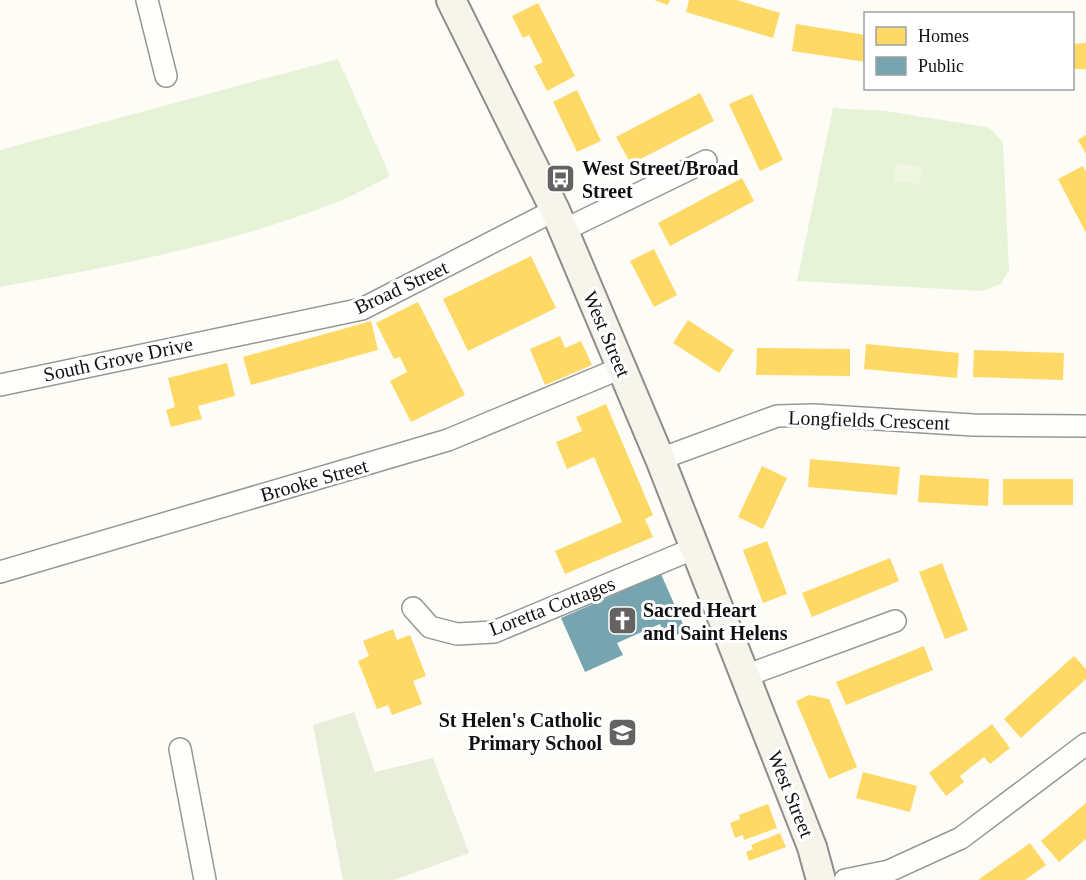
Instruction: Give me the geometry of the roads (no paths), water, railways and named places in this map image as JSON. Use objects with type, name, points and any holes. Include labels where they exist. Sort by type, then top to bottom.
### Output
[{"type":"main road","name":"West Street","points":[[451,0],[559,220],[660,459],[812,847],[821,880]]},
{"type":"street","points":[[147,0],[166,76]]},
{"type":"street","name":"Broad Street","points":[[237,334],[362,309],[559,220],[706,161]]},
{"type":"street","name":"South Grove Drive","points":[[0,385],[237,334]]},
{"type":"street","name":"Brooke Street","points":[[0,572],[448,440],[621,368]]},
{"type":"street","name":"Longfields Crescent","points":[[660,459],[777,416],[813,415],[973,425],[1086,426]]},
{"type":"street","name":"Loretta Cottages","points":[[412,608],[430,627],[457,634],[494,632],[695,548]]},
{"type":"street","points":[[745,676],[895,621]]},
{"type":"street","points":[[845,880],[889,871],[961,838],[1086,744]]},
{"type":"street","points":[[180,749],[205,880]]},
{"type":"place","name":"West Street/Broad Street","points":[[561,179]]},
{"type":"place","name":"Sacred Heart and Saint Helens","points":[[622,621]]},
{"type":"place","name":"St Helen's Catholic Primary School","points":[[623,732]]}]
